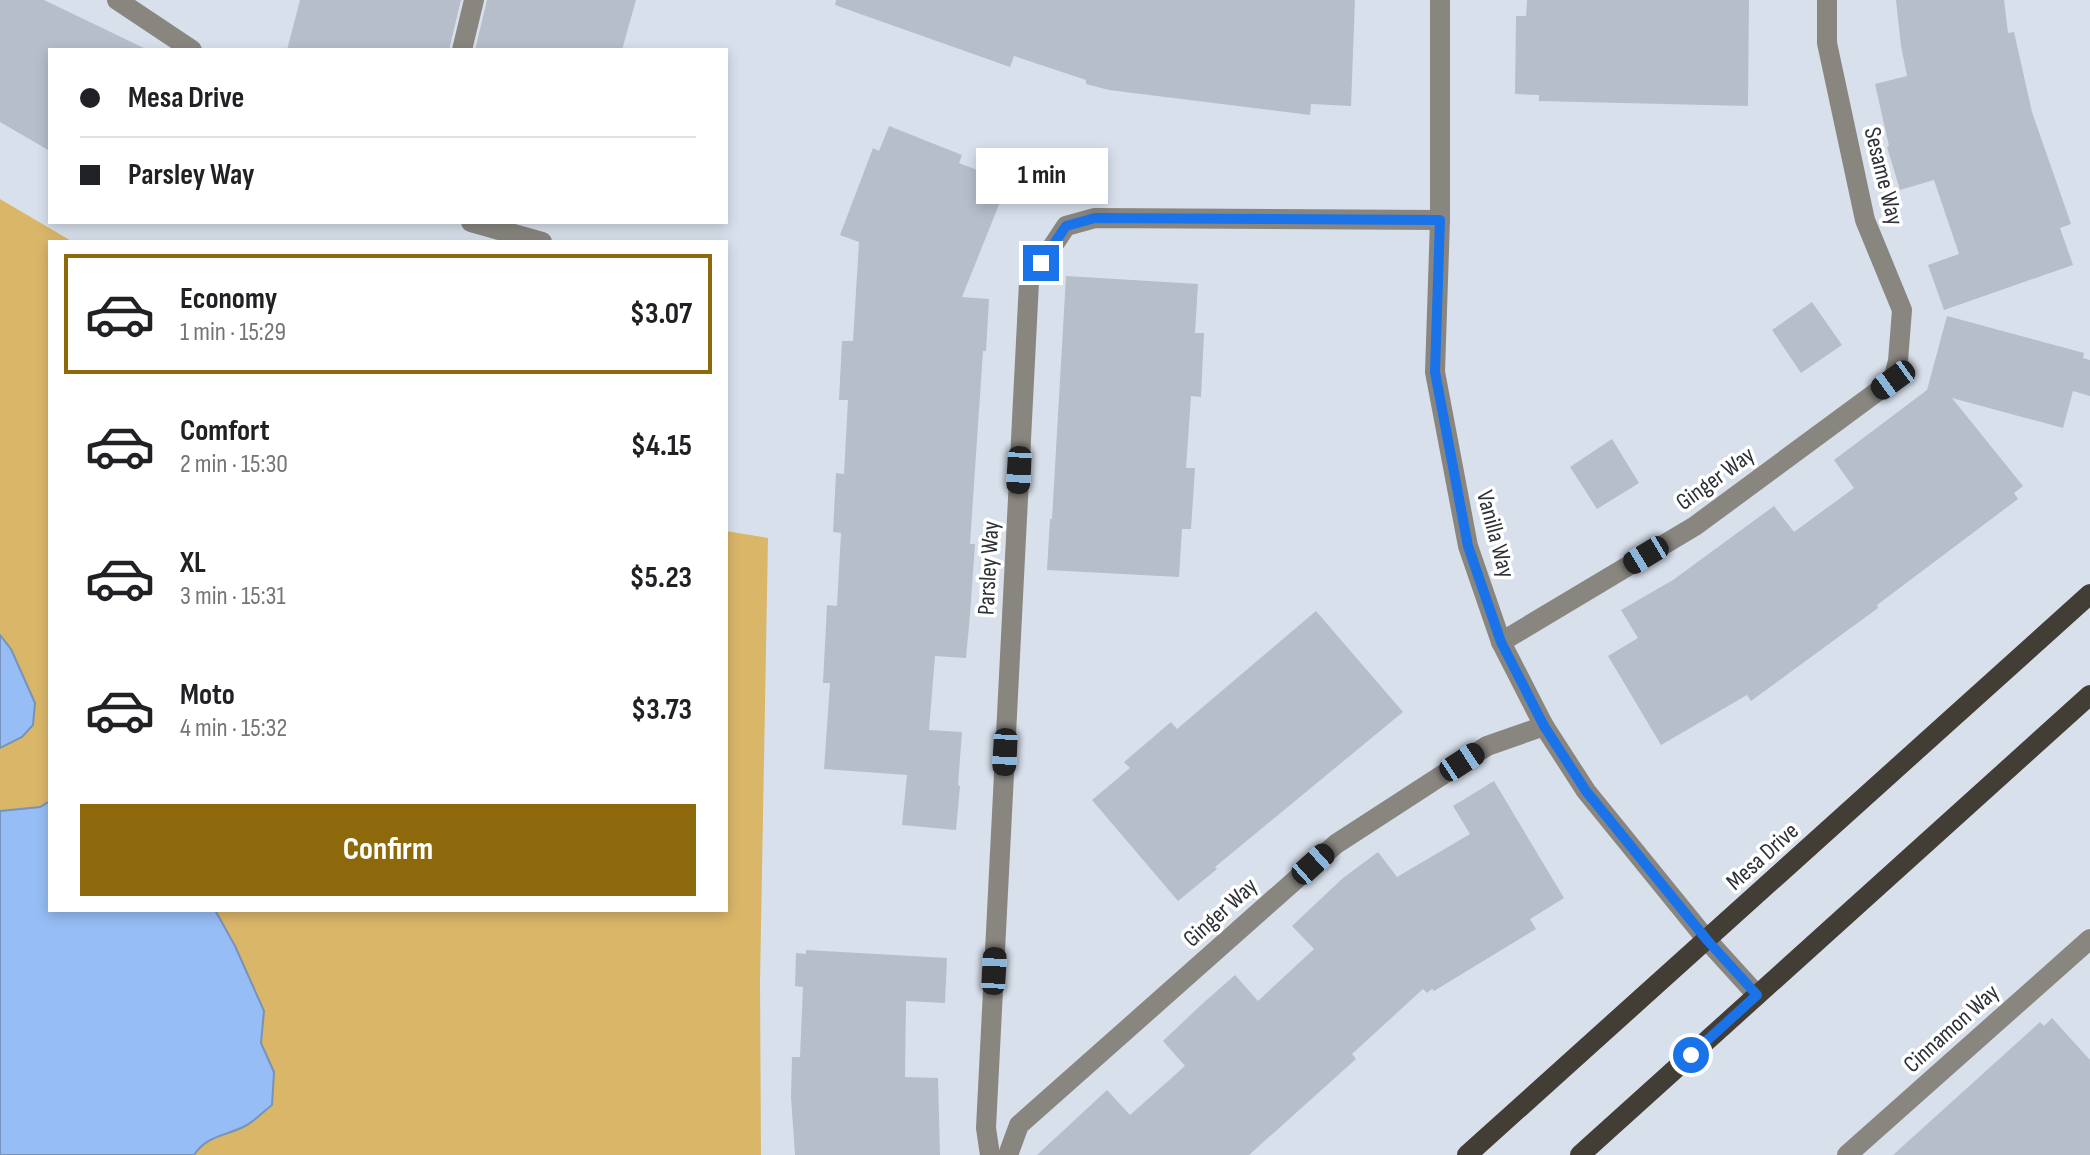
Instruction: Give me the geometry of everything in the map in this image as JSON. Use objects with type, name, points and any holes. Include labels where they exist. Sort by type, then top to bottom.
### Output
[{"type":"main road","name":"Mesa Drive","points":[[1467,1155],[2090,594]]},
{"type":"main road","points":[[1580,1155],[2090,695]]},
{"type":"street","points":[[117,0],[189,48]]},
{"type":"street","points":[[462,48],[474,0]]},
{"type":"street","name":"Vanilla Way","points":[[1440,0],[1440,220],[1435,372],[1468,546],[1501,642],[1544,726],[1586,791],[1707,940],[1757,995]]},
{"type":"street","name":"Sesame Way","points":[[1827,0],[1827,43],[1865,220],[1902,310],[1898,361]]},
{"type":"street","name":"Parsley Way","points":[[990,1155],[986,1128],[1029,282],[1066,226],[1095,218],[1440,220]]},
{"type":"street","points":[[478,224],[535,240]]},
{"type":"street","name":"Ginger Way","points":[[1501,642],[1695,526],[1893,380],[1898,361]]},
{"type":"street","name":"Ginger Way","points":[[1008,1155],[1019,1125],[1336,844],[1487,746],[1544,726]]},
{"type":"street","name":"Cinnamon Way","points":[[1847,1155],[2090,939]]},
{"type":"shaded area","points":[[0,199],[70,240],[48,240],[48,912],[728,912],[728,531],[768,538],[760,982],[761,1155],[0,1155]]},
{"type":"water","points":[[0,635],[11,649],[35,703],[33,725],[22,737],[0,748]]},
{"type":"water","points":[[48,802],[48,912],[216,912],[264,1011],[261,1043],[274,1072],[272,1105],[249,1124],[205,1143],[194,1155],[0,1155],[0,811],[40,807]]},
{"type":"building","points":[[0,0],[44,0],[144,48],[48,48],[48,150],[0,122]]},
{"type":"building","points":[[300,0],[461,0],[449,48],[288,48]]},
{"type":"building","points":[[487,0],[636,0],[623,48],[475,48]]},
{"type":"building","points":[[836,0],[1355,0],[1351,106],[1311,104],[1310,115],[1109,90],[1014,56],[1010,67],[835,5]]},
{"type":"building","points":[[1527,0],[1749,0],[1748,106],[1539,101],[1539,95],[1515,94],[1516,16],[1526,16]]},
{"type":"building","points":[[1896,0],[2004,0],[2008,33],[2014,32],[2032,112],[2071,224],[2060,228],[2073,265],[1944,310],[1928,265],[1959,254],[1934,180],[1900,190],[1887,147],[1875,84],[1907,76]]},
{"type":"building","points":[[889,126],[962,155],[959,163],[1008,182],[962,297],[989,299],[970,544],[975,544],[970,615],[966,658],[935,656],[929,730],[962,732],[956,830],[902,825],[907,775],[824,769],[830,683],[823,683],[827,605],[837,606],[841,533],[833,532],[836,473],[844,474],[848,400],[839,400],[842,341],[853,341],[859,242],[840,235],[873,148],[879,151]]},
{"type":"building","points":[[1066,276],[1198,284],[1195,333],[1204,333],[1201,397],[1191,396],[1186,468],[1195,468],[1191,529],[1182,529],[1179,577],[1047,570]]},
{"type":"building","points":[[1812,302],[1842,345],[1801,373],[1772,330]]},
{"type":"building","points":[[1947,316],[2084,353],[2083,358],[2090,360],[2090,396],[2073,391],[2063,428],[1952,398],[2023,486],[2014,493],[2018,499],[1877,605],[1878,608],[1751,701],[1747,695],[1661,745],[1608,656],[1638,638],[1621,610],[1673,580],[1774,506],[1794,532],[1854,488],[1834,460],[1927,390]]},
{"type":"building","points":[[1612,439],[1639,483],[1597,509],[1570,467]]},
{"type":"building","points":[[1316,611],[1403,712],[1178,901],[1092,800],[1130,768],[1124,762],[1171,722],[1177,729]]},
{"type":"building","points":[[1494,781],[1564,898],[1530,919],[1536,929],[1434,991],[1432,989],[1427,993],[1423,989],[1352,1054],[1356,1059],[1249,1155],[1037,1155],[1107,1090],[1130,1115],[1185,1066],[1163,1041],[1201,1005],[1235,975],[1258,1001],[1314,949],[1292,926],[1343,878],[1378,852],[1397,877],[1470,834],[1453,806]]},
{"type":"building","points":[[806,950],[947,958],[945,1003],[906,1001],[905,1077],[938,1078],[940,1155],[795,1155],[792,1057],[800,1057],[803,987],[795,986],[796,953],[806,954]]},
{"type":"building","points":[[2052,1018],[2090,1060],[2090,1155],[1893,1155],[2040,1022],[2044,1026]]},
{"type":"route","points":[[1041,263],[1066,226],[1095,218],[1440,220],[1435,372],[1468,546],[1501,642],[1544,726],[1586,791],[1707,940],[1757,995],[1691,1055]]}]
